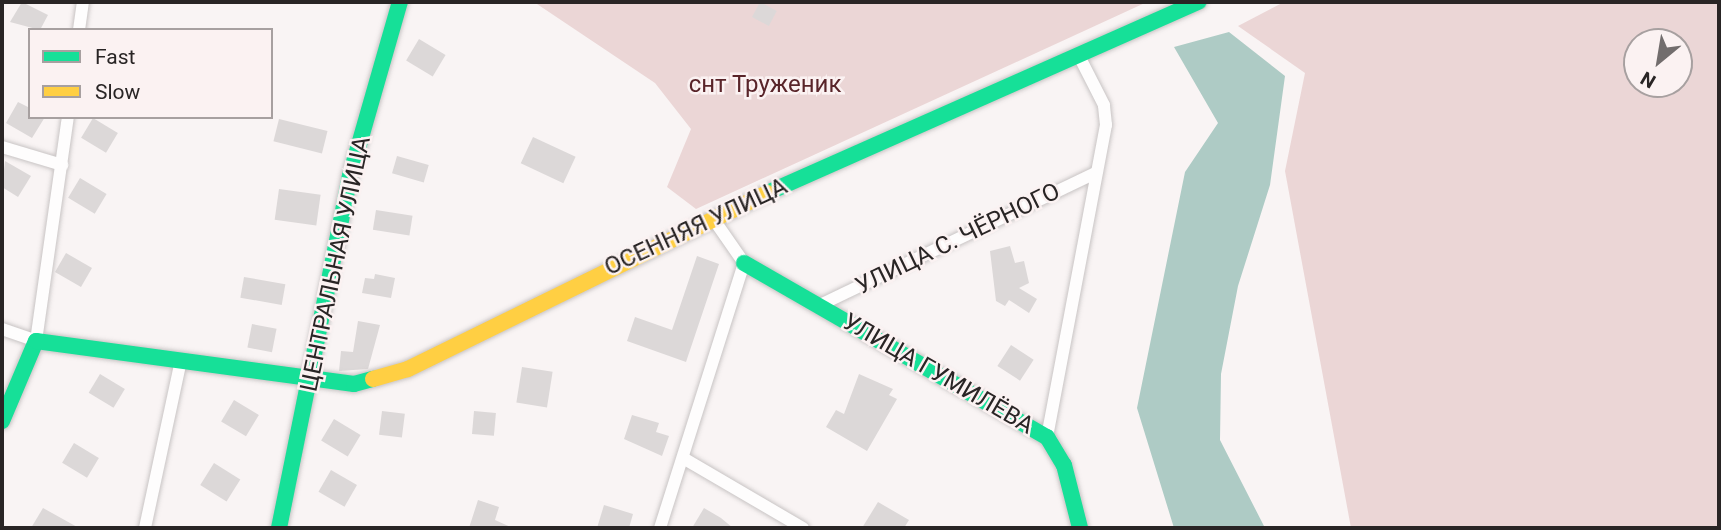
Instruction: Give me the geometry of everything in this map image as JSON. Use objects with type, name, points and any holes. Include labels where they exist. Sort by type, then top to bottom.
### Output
[{"type":"street","points":[[79,28],[83,2]]},
{"type":"street","name":"ЦЕНТРАЛЬНАЯ УЛИЦА","points":[[279,528],[312,378],[350,176],[400,2]]},
{"type":"street","name":"ОСЕННЯЯ УЛИЦА","points":[[36,341],[181,360],[237,364],[354,384],[408,369],[712,217],[1199,2]]},
{"type":"street","points":[[1047,438],[1096,173],[1104,105],[1079,56]]},
{"type":"street","points":[[2,421],[36,341],[68,119]]},
{"type":"street","points":[[2,147],[62,165]]},
{"type":"street","name":"УЛИЦА С. ЧЁРНОГО","points":[[820,304],[1096,173]]},
{"type":"street","points":[[660,528],[744,263],[712,217]]},
{"type":"street","name":"УЛИЦА ГУМИЛЁВА","points":[[744,263],[820,304],[1047,438],[1064,465],[1080,528]]},
{"type":"street","points":[[2,329],[36,341]]},
{"type":"street","points":[[145,528],[181,360]]},
{"type":"street","points":[[682,458],[803,528]]},
{"type":"green space","name":"снт Труженик","points":[[534,2],[1147,2],[696,209],[667,187],[691,129],[655,83]]},
{"type":"green space","points":[[1284,2],[1719,2],[1719,528],[1351,528],[1285,171],[1305,73],[1238,26]]},
{"type":"shaded area","points":[[1229,32],[1285,76],[1270,185],[1238,286],[1221,374],[1220,440],[1265,528],[1174,528],[1137,408],[1185,172],[1218,123],[1174,47]]},
{"type":"building","points":[[22,2],[48,15],[41,28],[10,22]]},
{"type":"building","points":[[760,2],[777,11],[769,26],[752,17]]},
{"type":"building","points":[[419,39],[446,55],[433,76],[406,60]]},
{"type":"building","points":[[18,102],[28,107],[28,119],[44,119],[32,138],[6,123]]},
{"type":"building","points":[[92,119],[118,133],[106,153],[81,138]]},
{"type":"building","points":[[279,119],[328,131],[322,153],[273,141]]},
{"type":"building","points":[[533,137],[576,157],[563,183],[521,163]]},
{"type":"building","points":[[397,156],[429,165],[424,182],[392,173]]},
{"type":"building","points":[[5,161],[31,176],[18,197],[2,187]]},
{"type":"building","points":[[80,178],[107,194],[95,214],[68,198]]},
{"type":"building","points":[[279,189],[321,195],[316,226],[275,220]]},
{"type":"building","points":[[376,210],[413,216],[409,236],[373,230]]},
{"type":"building","points":[[1010,246],[1015,263],[1024,261],[1029,283],[1019,288],[1037,299],[1029,313],[1009,300],[1005,306],[996,301],[990,251]]},
{"type":"building","points":[[66,253],[92,268],[81,287],[55,272]]},
{"type":"building","points":[[697,256],[719,264],[686,362],[627,341],[635,317],[672,330]]},
{"type":"building","points":[[375,274],[395,278],[391,298],[362,293],[365,278],[374,279]]},
{"type":"building","points":[[244,277],[285,284],[282,305],[240,298]]},
{"type":"building","points":[[358,321],[380,325],[368,369],[339,371],[341,351],[353,352]]},
{"type":"building","points":[[252,324],[277,329],[272,352],[247,348]]},
{"type":"building","points":[[1011,345],[1034,360],[1020,381],[997,366]]},
{"type":"building","points":[[522,367],[553,372],[547,407],[516,403]]},
{"type":"building","points":[[100,374],[125,389],[114,408],[89,393]]},
{"type":"building","points":[[859,374],[893,389],[889,395],[897,399],[867,451],[826,427],[836,410],[844,414]]},
{"type":"building","points":[[234,400],[259,415],[246,436],[221,421]]},
{"type":"building","points":[[382,411],[405,414],[402,438],[379,435]]},
{"type":"building","points":[[474,411],[496,413],[494,436],[472,434]]},
{"type":"building","points":[[632,415],[659,423],[656,432],[669,436],[662,456],[624,439]]},
{"type":"building","points":[[334,419],[361,435],[348,456],[321,440]]},
{"type":"building","points":[[74,443],[99,458],[87,478],[62,463]]},
{"type":"building","points":[[214,463],[240,479],[227,501],[200,485]]},
{"type":"building","points":[[331,470],[357,485],[344,507],[318,492]]},
{"type":"building","points":[[478,500],[499,507],[495,520],[513,528],[469,528]]},
{"type":"building","points":[[878,502],[909,520],[904,528],[862,528]]},
{"type":"building","points":[[604,505],[633,514],[629,528],[597,528]]},
{"type":"building","points":[[43,508],[79,528],[31,528]]},
{"type":"building","points":[[704,508],[721,518],[733,528],[692,528]]},
{"type":"traffic: fast","points":[[279,528],[350,176],[400,2]]},
{"type":"traffic: fast","points":[[767,193],[1199,2]]},
{"type":"traffic: fast","points":[[744,263],[1047,437],[1064,465],[1080,528]]},
{"type":"traffic: fast","points":[[2,421],[36,341],[354,384],[373,379]]},
{"type":"traffic: slow","points":[[373,379],[408,369],[767,193]]}]
